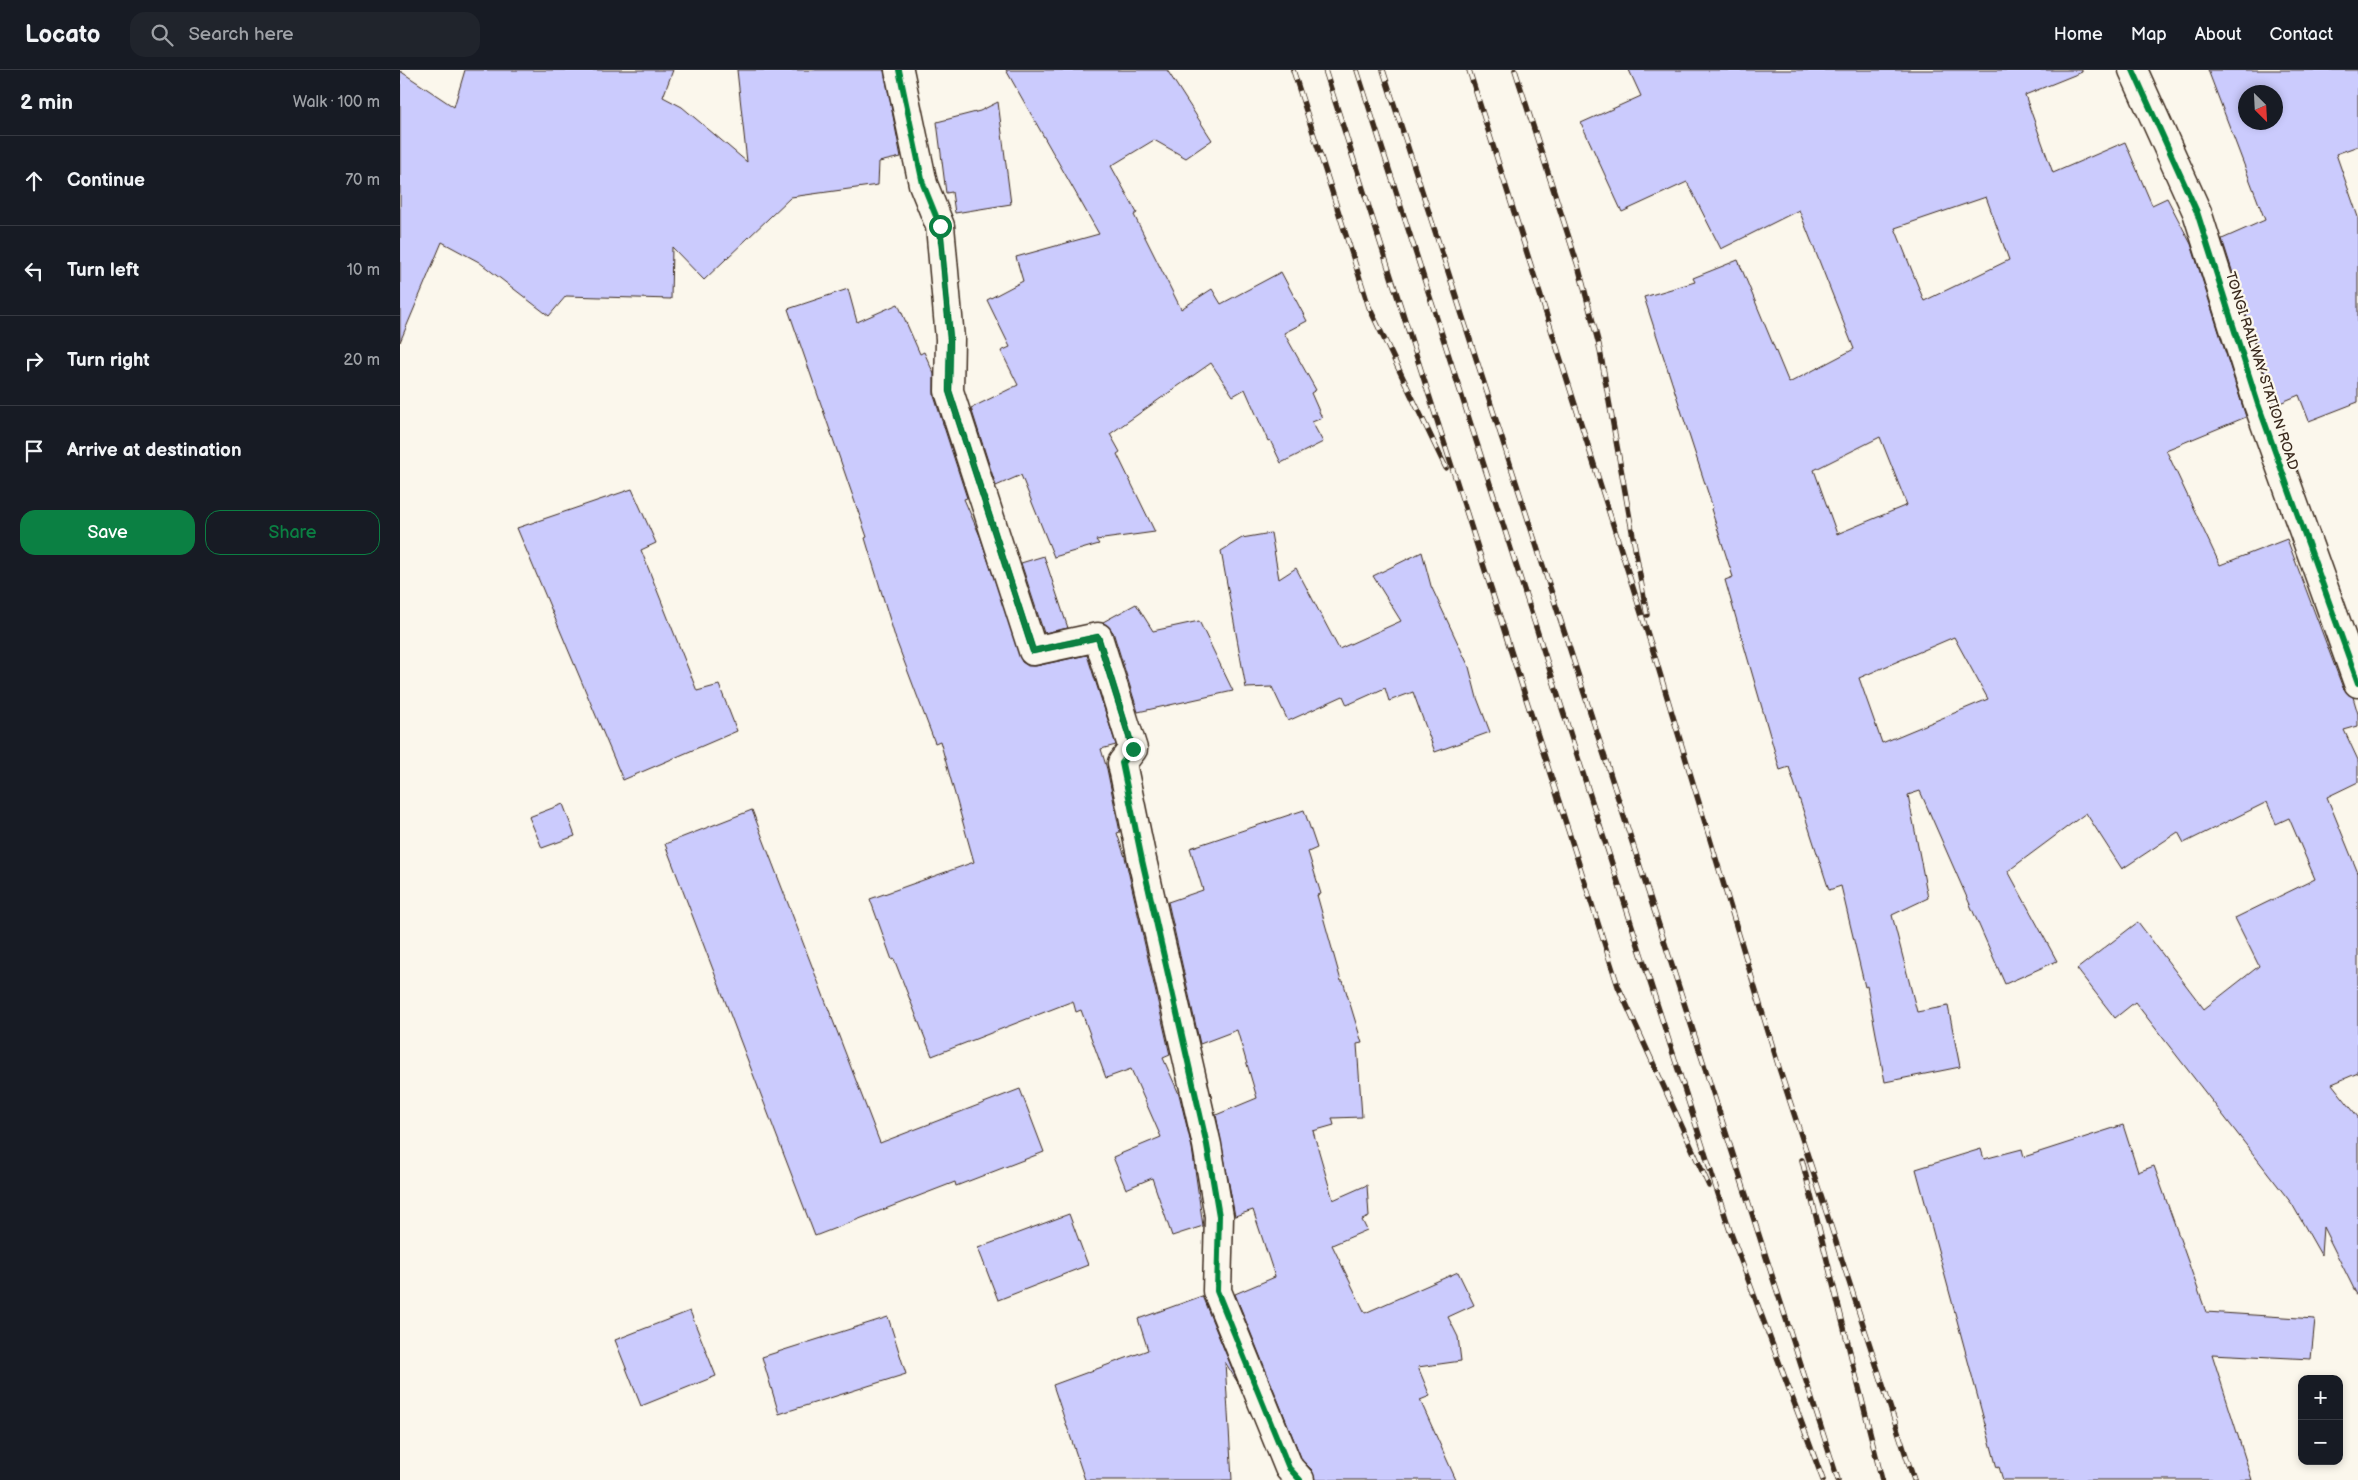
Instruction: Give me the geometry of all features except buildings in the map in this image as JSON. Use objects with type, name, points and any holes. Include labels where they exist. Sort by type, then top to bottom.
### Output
[{"type":"street","points":[[899,70],[923,184],[940,226],[950,339],[949,391],[1033,651],[1098,637],[1133,749],[1122,763],[1148,888],[1207,1145],[1219,1216],[1217,1291],[1290,1468],[1300,1480]]},
{"type":"street","name":"TONGI RAILWAY STATION ROAD","points":[[2133,70],[2197,212],[2258,404],[2358,683]]},
{"type":"railway","points":[[1293,70],[1369,307],[1446,468]]},
{"type":"railway","points":[[1325,70],[1618,986],[1709,1186]]},
{"type":"railway","points":[[1357,70],[1730,1231],[1823,1480]]},
{"type":"railway","points":[[1383,70],[1838,1480]]},
{"type":"railway","points":[[1469,70],[1655,657],[1780,1071],[1914,1480]]},
{"type":"railway","points":[[1515,70],[1579,269],[1599,345],[1647,615]]},
{"type":"railway","points":[[1802,1160],[1882,1480]]},
{"type":"cycle path","points":[[899,70],[923,184],[940,226],[950,339],[949,391],[1033,651],[1098,637],[1133,749],[1122,763],[1142,860],[1207,1145],[1219,1216],[1217,1291],[1289,1468],[1300,1480]]},
{"type":"cycle path","points":[[2133,70],[2197,212],[2258,404],[2358,683]]},
{"type":"route","points":[[940,226],[950,339],[949,391],[1033,651],[1098,637],[1133,749]]}]
